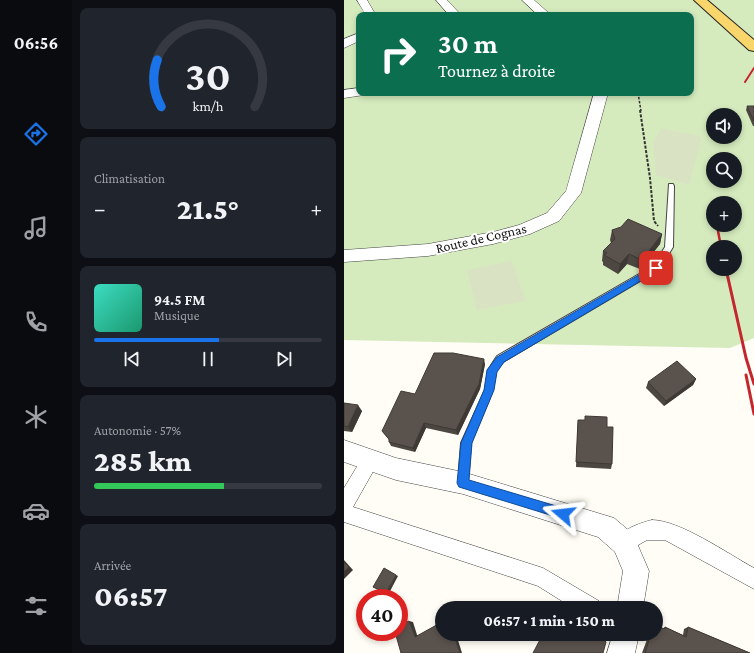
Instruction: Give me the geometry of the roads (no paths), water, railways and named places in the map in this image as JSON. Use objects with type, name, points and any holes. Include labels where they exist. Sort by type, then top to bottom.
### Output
[{"type":"main road","points":[[700,0],[754,47]]},
{"type":"main road","points":[[707,0],[754,40]]},
{"type":"street","points":[[362,0],[369,12]]},
{"type":"street","points":[[441,0],[452,12]]},
{"type":"street","points":[[527,0],[541,12]]},
{"type":"street","points":[[344,44],[356,38]]},
{"type":"street","points":[[344,94],[356,92]]},
{"type":"street","name":"Route de Cognas","points":[[344,256],[428,250],[493,238],[524,230],[553,217],[573,192],[600,96]]},
{"type":"street","points":[[344,451],[396,469],[463,483],[606,527],[624,543],[636,571],[631,601]]},
{"type":"street","points":[[344,505],[370,461]]},
{"type":"street","points":[[344,513],[543,578],[581,601]]},
{"type":"street","points":[[624,543],[642,532],[658,528],[673,533],[754,579]]},
{"type":"street","points":[[621,653],[624,641]]},
{"type":"lane","points":[[463,483],[466,443],[489,390],[492,370],[500,359],[656,268],[669,247],[671,186]]},
{"type":"railway","points":[[745,82],[754,68]]},
{"type":"railway","points":[[718,232],[720,240]]},
{"type":"railway","points":[[728,276],[746,358],[754,384]]},
{"type":"railway","points":[[746,375],[754,414]]}]
